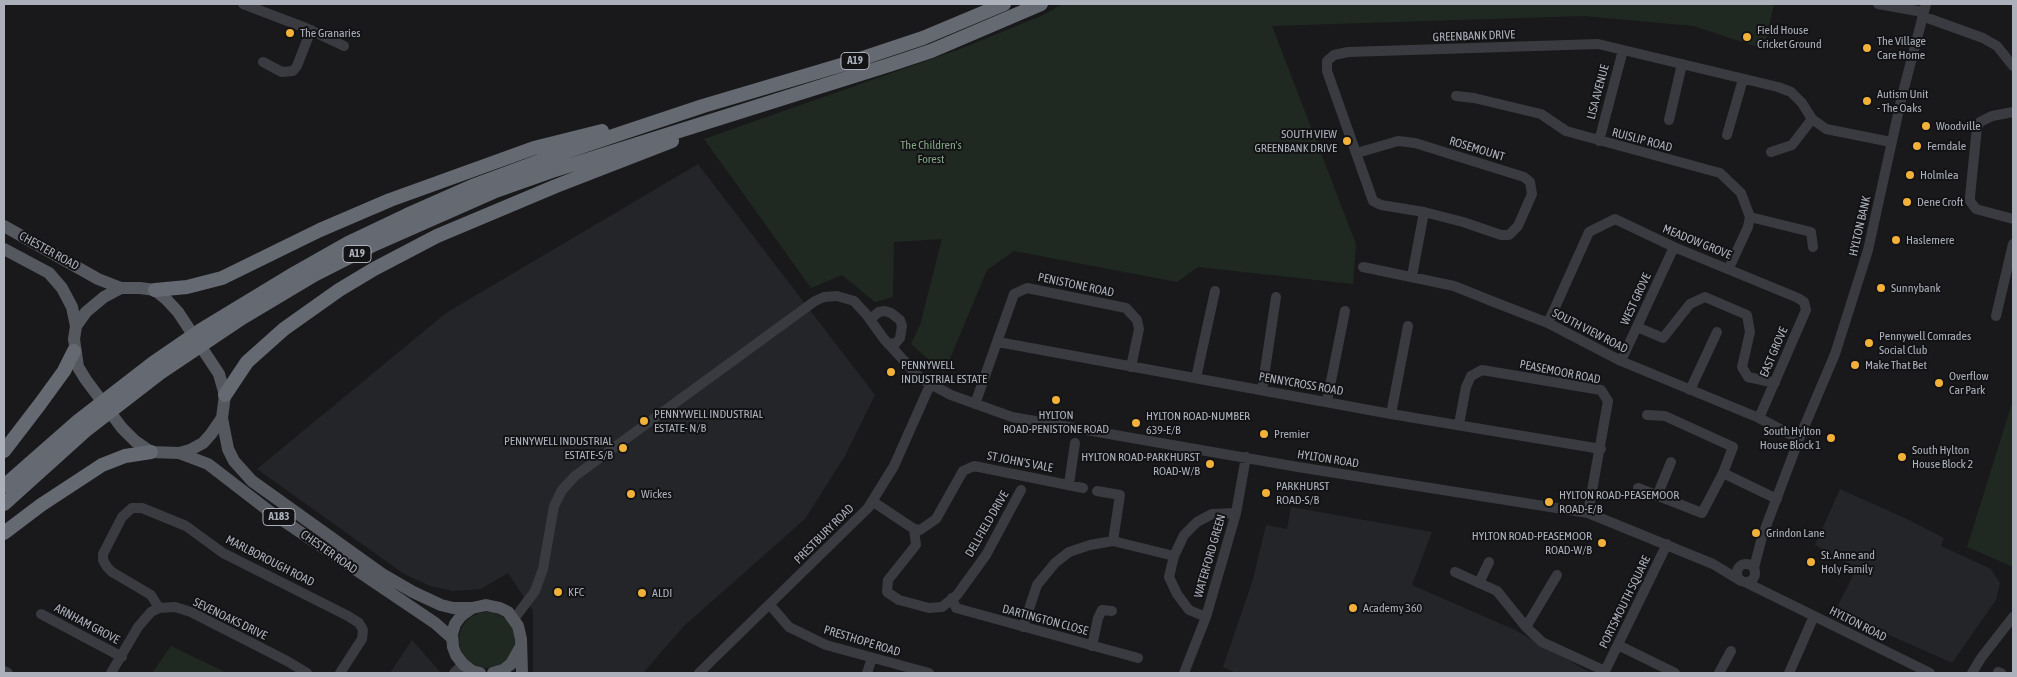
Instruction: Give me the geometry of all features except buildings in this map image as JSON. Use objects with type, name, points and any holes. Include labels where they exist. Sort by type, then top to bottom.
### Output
[{"type":"highway","name":"A19","points":[[4,486],[78,421],[153,363],[242,304],[348,243],[475,185],[553,156],[703,106],[858,60],[923,38],[1004,4]]},
{"type":"highway","name":"A19","points":[[4,504],[85,431],[160,373],[242,318],[314,275],[384,240],[493,192],[612,150],[764,105],[931,51],[1041,4]]},
{"type":"highway","points":[[225,395],[247,362],[284,329],[339,290],[390,261],[437,236],[556,186],[764,105]]},
{"type":"highway","points":[[155,290],[187,287],[222,278],[320,230],[390,200],[534,148],[703,106]]},
{"type":"highway","points":[[4,452],[64,371],[74,352]]},
{"type":"highway","points":[[4,534],[41,505],[102,465],[125,456],[151,452]]},
{"type":"main road","name":"CHESTER ROAD","points":[[4,226],[98,279],[121,288]]},
{"type":"main road","name":"CHESTER ROAD","points":[[4,249],[49,274],[62,288],[72,307],[76,326]]},
{"type":"main road","points":[[121,288],[155,290],[178,312],[212,362],[219,374],[225,395],[222,418],[217,427],[203,443],[179,453],[151,452],[136,442],[122,428],[86,380],[78,366],[74,352],[76,326],[86,312],[104,296],[121,288]]},
{"type":"main road","name":"CHESTER ROAD","points":[[222,418],[224,436],[231,455],[242,472],[252,482],[382,574],[413,592],[441,605],[454,608],[472,608],[486,605],[500,608],[514,619]]},
{"type":"main road","name":"CHESTER ROAD","points":[[179,453],[208,464],[269,510],[435,623],[452,638],[459,669],[480,673]]},
{"type":"main road","points":[[452,638],[458,620],[472,608]]},
{"type":"main road","points":[[514,619],[521,639],[522,673]]},
{"type":"main road","points":[[493,673],[511,664],[520,648]]},
{"type":"street","points":[[243,4],[311,30],[344,46]]},
{"type":"street","points":[[1878,4],[1924,11],[1983,38],[1997,46],[2013,66]]},
{"type":"street","name":"HYLTON BANK","points":[[1799,439],[1835,354],[1868,250],[1891,142],[1924,11]]},
{"type":"street","points":[[263,62],[282,72],[293,71],[297,66],[311,30]]},
{"type":"street","name":"GREENBANK DRIVE","points":[[1509,235],[1501,235],[1463,222],[1424,212],[1373,202],[1327,71],[1328,61],[1334,55],[1348,52],[1598,44],[1791,92],[1802,103],[1812,119],[1826,129],[1891,142]]},
{"type":"street","name":"LISA AVENUE","points":[[1598,141],[1623,50]]},
{"type":"street","points":[[1669,120],[1682,64]]},
{"type":"street","points":[[1727,134],[1743,79]]},
{"type":"street","name":"RUISLIP ROAD","points":[[1456,96],[1474,98],[1541,114],[1566,131],[1720,174],[1741,193],[1750,217]]},
{"type":"street","points":[[2013,112],[1992,116],[1980,122],[1977,128],[1970,197],[1970,201],[1976,209],[2013,219]]},
{"type":"street","points":[[1770,152],[1796,149],[1812,119]]},
{"type":"street","name":"ROSEMOUNT","points":[[1357,154],[1398,141],[1415,143],[1524,177],[1530,182],[1532,194],[1518,226],[1509,235]]},
{"type":"street","points":[[1412,276],[1424,212]]},
{"type":"street","points":[[1729,268],[1748,227],[1750,217],[1811,232],[1813,247]]},
{"type":"street","name":"MEADOW GROVE","points":[[1548,323],[1589,232],[1615,219],[1674,247],[1798,298]]},
{"type":"street","points":[[1996,316],[2013,244]]},
{"type":"street","name":"WEST GROVE","points":[[1621,361],[1674,247]]},
{"type":"street","name":"SOUTH VIEW ROAD","points":[[1363,267],[1454,286],[1548,323],[1621,361],[1759,418],[1799,439]]},
{"type":"street","name":"PENISTONE ROAD","points":[[975,404],[1014,294],[1027,288],[1126,308],[1137,320],[1139,330],[1131,367]]},
{"type":"street","points":[[1196,378],[1215,290]]},
{"type":"street","name":"HYLTON ROAD","points":[[514,619],[535,591],[543,569],[554,506],[562,490],[575,476],[815,301],[824,297],[837,296],[854,301],[888,344],[921,379],[930,385],[975,404],[1012,417],[1588,512],[1718,566],[1744,582],[1930,673]]},
{"type":"street","points":[[1262,390],[1276,297]]},
{"type":"street","points":[[1637,327],[1663,338],[1690,304],[1705,297],[1747,315],[1750,332],[1742,367],[1748,377],[1775,383]]},
{"type":"street","name":"EAST GROVE","points":[[1759,418],[1806,310],[1804,302],[1798,298]]},
{"type":"street","points":[[1327,401],[1345,311]]},
{"type":"street","points":[[870,319],[879,312],[885,312],[891,313],[900,320],[902,326],[900,338],[896,343],[888,344]]},
{"type":"street","points":[[1391,414],[1408,326]]},
{"type":"street","points":[[1690,390],[1718,332]]},
{"type":"street","name":"PENNYCROSS ROAD","points":[[998,342],[1391,414],[1601,449]]},
{"type":"street","name":"PEASEMOOR ROAD","points":[[1459,424],[1471,376],[1482,370],[1601,390],[1608,401],[1601,449],[1588,512]]},
{"type":"street","name":"PRESTBURY ROAD","points":[[706,671],[868,508],[894,466],[930,385]]},
{"type":"street","points":[[1638,488],[1702,512],[1723,473],[1733,447],[1665,416],[1647,414]]},
{"type":"street","points":[[1762,537],[1736,572],[1744,582],[1752,580],[1762,537],[1799,439]]},
{"type":"street","points":[[1069,484],[1075,443]]},
{"type":"street","points":[[1236,513],[1246,457]]},
{"type":"street","points":[[1657,496],[1671,462]]},
{"type":"street","name":"ST JOHN'S VALE","points":[[914,528],[920,530],[936,519],[963,471],[974,466],[1082,488]]},
{"type":"street","points":[[1723,473],[1777,499]]},
{"type":"street","name":"DELLFIELD DRIVE","points":[[914,528],[916,545],[888,580],[887,592],[899,600],[929,608],[942,607],[952,598],[986,555],[1021,490]]},
{"type":"street","points":[[1097,491],[1120,495],[1113,541]]},
{"type":"street","points":[[872,501],[914,528]]},
{"type":"street","name":"MARLBOROUGH ROAD","points":[[159,608],[151,595],[112,572],[103,560],[103,554],[122,517],[132,508],[142,508],[186,526],[222,553],[360,623],[363,630],[362,639],[340,673]]},
{"type":"street","name":"WATERFORD GREEN","points":[[1236,513],[1206,617],[1188,610],[1177,594],[1169,577],[1174,556],[1184,536],[1197,522],[1212,514],[1236,513]]},
{"type":"street","points":[[1023,627],[1037,585],[1055,563],[1080,548],[1113,541],[1174,556]]},
{"type":"street","name":"PORTSMOUTH SQUARE","points":[[1455,572],[1498,591],[1526,627],[1542,642],[1604,672],[1668,544]]},
{"type":"street","points":[[1479,583],[1489,562]]},
{"type":"street","points":[[1741,565],[1747,564],[1755,570]]},
{"type":"street","name":"HYLTON ROAD","points":[[1718,566],[1741,565]]},
{"type":"street","name":"HYLTON ROAD","points":[[1755,570],[1775,596]]},
{"type":"street","points":[[1526,627],[1557,575]]},
{"type":"street","name":"DARTINGTON CLOSE","points":[[952,598],[956,608],[1138,658]]},
{"type":"street","name":"PRESTHOPE ROAD","points":[[770,605],[789,627],[826,645],[929,673]]},
{"type":"street","name":"SEVENOAKS DRIVE","points":[[159,608],[175,607],[191,612],[288,661],[307,673]]},
{"type":"street","points":[[111,673],[138,627],[151,612],[159,608]]},
{"type":"street","points":[[1092,646],[1098,618],[1102,610],[1112,610]]},
{"type":"street","name":"ARNHAM GROVE","points":[[41,614],[122,657]]},
{"type":"street","points":[[1789,673],[1814,616]]},
{"type":"street","points":[[1184,673],[1206,617]]},
{"type":"street","points":[[1972,673],[1986,651],[2013,617]]},
{"type":"street","points":[[1618,645],[1675,673]]},
{"type":"street","points":[[1719,673],[1730,651]]},
{"type":"street","points":[[867,673],[872,658]]},
{"type":"street","points":[[4,671],[8,673]]},
{"type":"shaded area","name":"PENNYWELL INDUSTRIAL ESTATE","points":[[698,164],[875,395],[845,456],[805,519],[685,625],[643,673],[533,673],[533,611],[508,573],[481,589],[453,591],[430,586],[404,574],[257,469],[446,313]]},
{"type":"shaded area","points":[[1840,489],[1944,538],[1941,546],[1991,569],[2000,583],[1996,600],[1952,663],[1835,611],[1857,568],[1815,545]]},
{"type":"shaded area","name":"Academy 360","points":[[1291,507],[1432,532],[1412,585],[1515,630],[1591,673],[1236,673],[1223,667],[1253,579],[1266,525],[1287,529]]},
{"type":"shaded area","points":[[412,640],[441,673],[390,673]]},
{"type":"green space","name":"The Children's Forest","points":[[1063,4],[1774,4],[1764,49],[1693,26],[1584,16],[1272,26],[1356,244],[1353,284],[1198,267],[1177,282],[1014,251],[987,270],[944,373],[911,344],[920,325],[942,239],[894,242],[893,297],[875,302],[842,275],[811,288],[704,139],[960,49],[1041,16]]},
{"type":"green space","points":[[2013,400],[2013,567],[1967,547]]},
{"type":"green space","points":[[487,612],[498,614],[507,620],[513,629],[515,640],[513,651],[507,660],[498,666],[487,668],[476,666],[467,660],[461,651],[459,640],[461,629],[467,620],[476,614]]},
{"type":"green space","points":[[171,646],[227,673],[152,673]]},
{"type":"place","name":"The Granaries","points":[[290,33]]},
{"type":"place","name":"Field House Cricket Ground","points":[[1747,37]]},
{"type":"place","name":"The Village Care Home","points":[[1867,48]]},
{"type":"place","name":"Autism Unit - The Oaks","points":[[1867,101]]},
{"type":"place","name":"Woodville","points":[[1926,126]]},
{"type":"place","name":"SOUTH VIEW GREENBANK DRIVE","points":[[1347,141]]},
{"type":"place","name":"Ferndale","points":[[1917,146]]},
{"type":"place","name":"Holmlea","points":[[1910,175]]},
{"type":"place","name":"Dene Croft","points":[[1907,202]]},
{"type":"place","name":"Haslemere","points":[[1896,240]]},
{"type":"place","name":"Sunnybank","points":[[1881,288]]},
{"type":"place","name":"Pennywell Comrades Social Club","points":[[1869,343]]},
{"type":"place","name":"Make That Bet","points":[[1855,365]]},
{"type":"place","name":"PENNYWELL INDUSTRIAL ESTATE","points":[[891,372]]},
{"type":"place","name":"Overflow Car Park","points":[[1939,383]]},
{"type":"place","name":"HYLTON ROAD-PENISTONE ROAD","points":[[1056,400]]},
{"type":"place","name":"PENNYWELL INDUSTRIAL ESTATE- N/B","points":[[644,421]]},
{"type":"place","name":"HYLTON ROAD-NUMBER 639-E/B","points":[[1136,423]]},
{"type":"place","name":"Premier","points":[[1264,434]]},
{"type":"place","name":"South Hylton House Block 1","points":[[1831,438]]},
{"type":"place","name":"PENNYWELL INDUSTRIAL ESTATE-S/B","points":[[623,448]]},
{"type":"place","name":"South Hylton House Block 2","points":[[1902,457]]},
{"type":"place","name":"HYLTON ROAD-PARKHURST ROAD-W/B","points":[[1210,464]]},
{"type":"place","name":"PARKHURST ROAD-S/B","points":[[1266,493]]},
{"type":"place","name":"Wickes","points":[[631,494]]},
{"type":"place","name":"HYLTON ROAD-PEASEMOOR ROAD-E/B","points":[[1549,502]]},
{"type":"place","name":"Grindon Lane","points":[[1756,533]]},
{"type":"place","name":"HYLTON ROAD-PEASEMOOR ROAD-W/B","points":[[1602,543]]},
{"type":"place","name":"St. Anne and Holy Family","points":[[1811,562]]},
{"type":"place","name":"KFC","points":[[558,592]]},
{"type":"place","name":"ALDI","points":[[642,593]]},
{"type":"place","name":"Academy 360","points":[[1353,608]]}]
